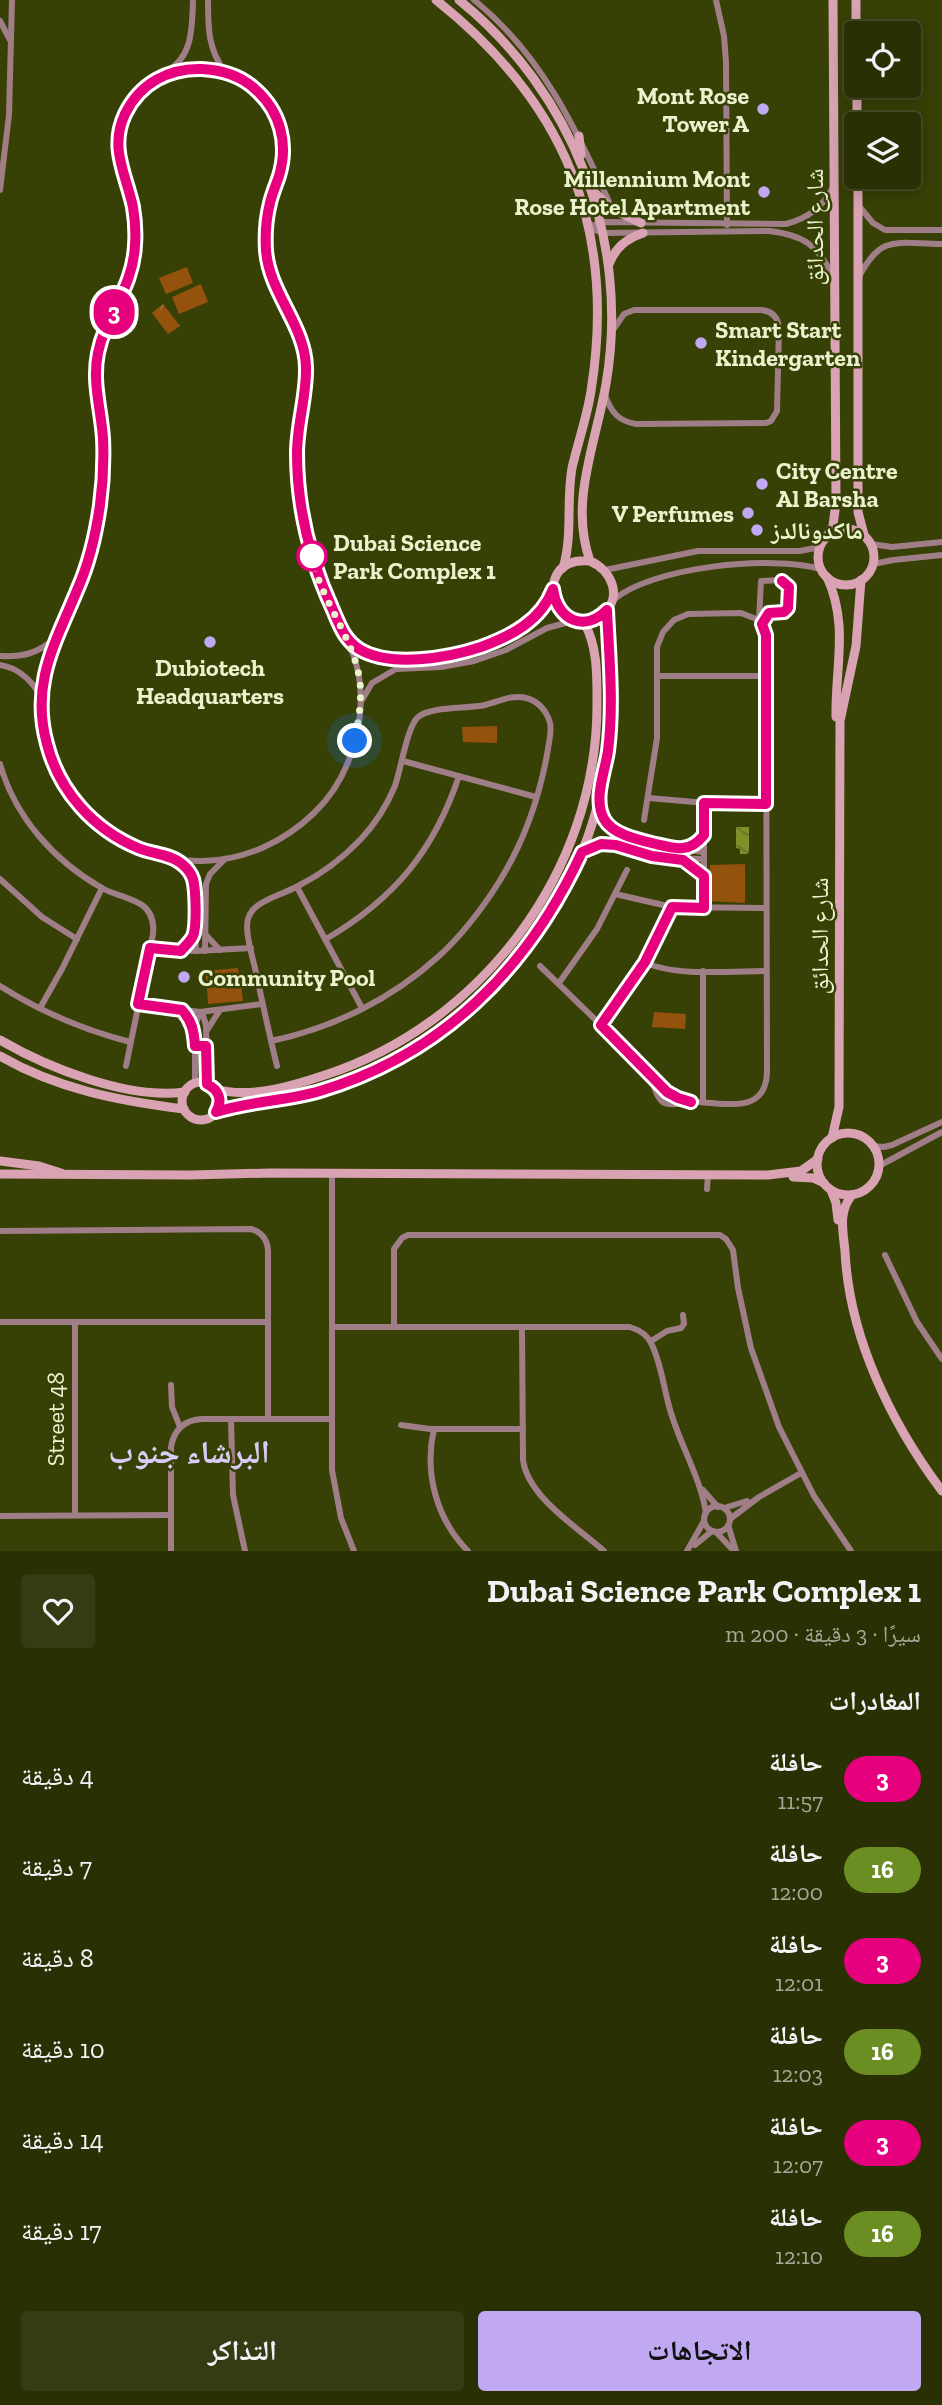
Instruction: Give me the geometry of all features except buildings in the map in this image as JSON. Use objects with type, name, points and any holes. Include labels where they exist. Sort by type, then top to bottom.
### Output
[{"type":"street","points":[[0,190],[9,116],[12,0]]},
{"type":"street","points":[[160,76],[203,69],[225,72],[248,82],[266,99],[278,121],[284,145],[281,170],[267,219],[267,259],[274,287],[304,352],[306,370],[297,453],[302,515],[317,575],[354,657],[361,702],[355,741],[348,764],[321,807],[301,826],[278,841],[253,852],[225,859],[199,861],[143,851],[90,817],[74,800],[52,760],[45,738],[41,696],[55,637],[79,586],[99,514],[104,468],[95,375],[99,348],[127,288],[135,250],[133,209],[118,157],[119,132],[133,100],[160,76],[173,69],[183,57],[190,43],[193,0]]},
{"type":"street","points":[[208,0],[210,45],[215,60],[225,72]]},
{"type":"street","points":[[436,0],[487,44],[523,86],[563,150],[593,227],[603,233],[712,223],[786,224],[815,211],[826,200],[834,186]]},
{"type":"street","points":[[345,637],[366,652],[385,658],[427,658],[462,652],[497,640],[529,623],[544,609],[556,578],[563,568],[569,539],[572,471],[591,392],[597,332],[590,187],[563,123],[537,80],[501,37],[459,0]]},
{"type":"street","points":[[474,0],[504,27],[546,78],[579,136],[612,209]]},
{"type":"street","points":[[716,0],[724,36],[726,62],[727,233]]},
{"type":"street","name":"شارع الحدائق","points":[[827,536],[833,526],[836,502],[833,0]]},
{"type":"street","points":[[856,0],[856,21]]},
{"type":"street","points":[[0,21],[11,42]]},
{"type":"street","points":[[579,136],[582,164]]},
{"type":"street","points":[[590,187],[612,209],[642,228]]},
{"type":"street","name":"شارع الحدائق","points":[[858,189],[858,512],[864,535]]},
{"type":"street","points":[[712,223],[721,216],[727,204]]},
{"type":"street","points":[[858,205],[873,223],[885,230],[942,230]]},
{"type":"street","points":[[593,227],[789,233],[807,242],[822,255],[834,277]]},
{"type":"street","points":[[609,265],[620,246],[642,228]]},
{"type":"street","points":[[590,561],[583,537],[582,502],[588,460],[604,392],[612,331],[609,265],[603,233]]},
{"type":"street","points":[[858,279],[872,253],[886,245],[942,244]]},
{"type":"street","points":[[604,392],[615,415],[636,424],[766,423],[777,411],[779,328],[772,313],[761,310],[634,310],[624,314],[612,331]]},
{"type":"street","points":[[361,702],[372,683],[396,669],[441,667],[474,661],[506,650],[547,628],[601,616],[610,605],[637,584],[698,568],[790,564],[824,573],[843,585],[862,580],[873,564],[874,552],[871,544],[858,531],[845,529],[827,536],[818,556],[824,573]]},
{"type":"street","points":[[871,544],[892,547],[942,542]]},
{"type":"street","points":[[605,570],[698,551],[722,549],[790,552],[820,547]]},
{"type":"street","points":[[873,564],[893,559],[942,555]]},
{"type":"street","points":[[0,1056],[35,1073],[93,1094],[123,1102],[184,1110],[193,1118],[206,1120],[216,1112],[234,1107],[294,1098],[344,1083],[400,1057],[451,1024],[493,986],[535,938],[553,911],[582,852],[598,805],[610,719],[610,605],[614,590],[605,570],[590,561],[581,561],[563,568]]},
{"type":"street","name":"شارع الحدائق","points":[[824,573],[837,600],[839,612],[836,708],[836,757],[839,764]]},
{"type":"street","points":[[780,580],[787,584],[787,610],[771,612],[760,622],[761,582],[780,580]]},
{"type":"street","name":"شارع الحدائق","points":[[832,1138],[839,1107],[840,721],[856,646],[862,580]]},
{"type":"street","points":[[184,1110],[185,1092],[195,1084],[234,1093],[289,1086],[335,1072],[380,1052],[441,1015],[477,984],[510,946],[541,903],[574,832],[586,795],[595,741],[597,689],[593,641],[579,621],[562,614],[555,603],[553,589]]},
{"type":"street","points":[[645,820],[657,738],[659,639],[667,625],[681,616],[696,613],[741,613],[754,616],[766,635],[765,1086],[756,1098],[744,1104],[691,1102],[670,1105],[661,1102],[649,1074]]},
{"type":"street","points":[[0,656],[18,657],[32,654],[55,637]]},
{"type":"street","points":[[0,665],[26,677],[41,696]]},
{"type":"street","points":[[658,676],[765,676]]},
{"type":"street","points":[[271,1041],[310,1031],[362,1008],[403,985],[463,930],[485,902],[510,863],[544,769],[550,724],[545,712],[536,702],[523,697],[509,698],[467,708],[429,711],[421,715],[410,730],[394,788],[365,835],[330,867],[252,911],[247,925],[262,1004],[277,1066]]},
{"type":"street","points":[[403,761],[536,797]]},
{"type":"street","points":[[1,769],[25,818],[41,839],[69,866],[102,888],[136,902],[147,910],[154,928],[126,1066]]},
{"type":"street","points":[[326,939],[371,910],[409,872],[439,826],[459,776]]},
{"type":"street","points":[[649,797],[704,803],[766,804]]},
{"type":"street","points":[[704,803],[704,908]]},
{"type":"street","points":[[598,805],[604,821],[614,830],[642,841],[704,855]]},
{"type":"street","points":[[682,849],[691,847],[704,835]]},
{"type":"street","points":[[582,852],[608,844],[669,859],[683,860],[704,855]]},
{"type":"street","points":[[669,859],[670,847]]},
{"type":"street","points":[[178,859],[193,878],[196,951]]},
{"type":"street","points":[[205,951],[208,878],[225,859]]},
{"type":"street","points":[[683,860],[704,876]]},
{"type":"street","points":[[559,984],[585,948],[627,870]]},
{"type":"street","points":[[0,880],[42,918],[77,939]]},
{"type":"street","points":[[297,887],[362,1008]]},
{"type":"street","points":[[40,1008],[102,888]]},
{"type":"street","points":[[615,894],[672,907],[766,908]]},
{"type":"street","points":[[601,1025],[645,962],[672,907]]},
{"type":"street","points":[[194,918],[206,918]]},
{"type":"street","points":[[181,951],[195,932]]},
{"type":"street","points":[[205,933],[220,950]]},
{"type":"street","points":[[150,948],[205,951],[251,948]]},
{"type":"street","points":[[645,962],[663,968],[703,971],[766,971]]},
{"type":"street","points":[[540,966],[649,1074],[673,1095],[691,1102]]},
{"type":"street","points":[[703,971],[703,1102]]},
{"type":"street","points":[[0,986],[75,1025],[130,1042]]},
{"type":"street","points":[[138,1004],[201,1012],[262,1004]]},
{"type":"street","points":[[206,1032],[220,1009]]},
{"type":"street","points":[[182,1010],[194,1033],[195,1084]]},
{"type":"street","points":[[201,1012],[206,1032],[211,1086],[220,1098],[216,1112]]},
{"type":"street","points":[[194,1033],[201,1012]]},
{"type":"street","points":[[0,1040],[43,1062],[75,1074],[154,1093],[185,1092]]},
{"type":"street","points":[[195,1046],[206,1046]]},
{"type":"street","points":[[839,1107],[845,1125],[855,1135]]},
{"type":"street","points":[[873,1146],[892,1145],[942,1122]]},
{"type":"street","points":[[879,1166],[942,1132]]},
{"type":"street","points":[[0,1174],[768,1175],[809,1177],[828,1186],[841,1194],[852,1195],[864,1191],[873,1183],[879,1166],[873,1146],[866,1139],[855,1135],[843,1134],[832,1138],[818,1159],[819,1174],[828,1186],[838,1211],[841,1247],[845,1256]]},
{"type":"street","points":[[768,1175],[801,1171],[818,1159]]},
{"type":"street","points":[[0,1161],[47,1168],[66,1175]]},
{"type":"street","points":[[332,1174],[331,1419],[335,1494],[354,1551]]},
{"type":"street","points":[[707,1189],[708,1174]]},
{"type":"street","points":[[852,1195],[842,1213],[845,1256],[855,1314],[877,1377],[905,1435],[942,1491]]},
{"type":"street","points":[[0,1231],[256,1230],[268,1244],[268,1418]]},
{"type":"street","points":[[394,1327],[394,1250],[397,1243],[408,1235],[720,1236],[726,1239],[733,1251],[744,1318],[760,1378],[779,1427],[801,1474],[851,1551]]},
{"type":"street","points":[[885,1255],[917,1322],[942,1359]]},
{"type":"street","points":[[650,1341],[667,1331],[681,1328],[684,1324],[683,1315]]},
{"type":"street","points":[[0,1322],[267,1322]]},
{"type":"street","name":"Street 48","points":[[75,1323],[75,1515]]},
{"type":"street","points":[[332,1327],[630,1327],[643,1333],[650,1341],[676,1429],[694,1473],[708,1497],[721,1508],[729,1522],[735,1551]]},
{"type":"street","points":[[522,1327],[524,1470],[533,1487],[604,1551]]},
{"type":"street","points":[[171,1385],[171,1404],[180,1427]]},
{"type":"street","points":[[171,1551],[171,1447],[180,1427],[194,1419],[331,1419]]},
{"type":"street","points":[[231,1419],[233,1495],[245,1551]]},
{"type":"street","points":[[401,1425],[434,1429],[523,1429]]},
{"type":"street","points":[[434,1429],[430,1462],[437,1500],[453,1532],[468,1551]]},
{"type":"street","points":[[694,1473],[705,1517],[714,1532],[735,1551]]},
{"type":"street","points":[[688,1551],[714,1532],[724,1530],[729,1522],[759,1497],[801,1474]]},
{"type":"street","points":[[688,1551],[710,1509],[759,1497]]},
{"type":"street","points":[[0,1516],[170,1515]]},
{"type":"green space","points":[[187,267],[193,283],[166,294],[159,278]]},
{"type":"green space","points":[[201,284],[208,302],[179,314],[172,297]]},
{"type":"green space","points":[[163,304],[180,326],[168,334],[152,313]]},
{"type":"green space","points":[[497,726],[497,743],[463,742],[462,727]]},
{"type":"green space","points":[[745,864],[745,903],[709,901],[710,865]]},
{"type":"green space","points":[[238,968],[240,983],[207,987],[205,971]]},
{"type":"green space","points":[[241,984],[243,1001],[208,1004],[207,988]]},
{"type":"green space","points":[[654,1012],[686,1014],[685,1029],[652,1027]]},
{"type":"water","points":[[736,827],[749,827],[747,854],[740,854],[740,849],[736,848]]},
{"type":"bus line","name":"3","points":[[691,1102],[667,1092],[601,1025],[645,962],[672,907],[704,908],[704,876],[683,860],[652,856],[616,845],[601,844],[582,852],[553,911],[535,938],[474,1006],[400,1057],[344,1083],[294,1098],[216,1112],[220,1098],[215,1089],[207,1084],[206,1046],[195,1046],[188,1017],[182,1010],[138,1004],[150,948],[181,951],[195,932],[193,878],[178,859],[143,851],[108,832],[74,800],[52,760],[45,738],[41,696],[48,656],[79,586],[101,502],[103,435],[95,375],[99,348],[127,288],[135,250],[133,209],[118,157],[119,132],[133,100],[160,76],[203,69],[225,72],[248,82],[266,99],[278,121],[284,145],[281,170],[270,203],[265,231],[267,259],[274,287],[304,352],[306,370],[297,453],[302,515],[317,575],[345,637],[356,647],[375,656],[409,659],[445,656],[480,647],[537,617],[544,609],[553,589],[555,603],[562,614],[574,620],[593,620],[607,610],[610,719],[598,805],[604,821],[614,830],[642,841],[682,849],[691,847],[704,835],[704,803],[766,804],[766,635],[762,624],[769,613],[784,612],[788,608],[789,587],[782,581]]},
{"type":"place","name":"Mont Rose Tower A","points":[[763,109]]},
{"type":"place","name":"Millennium Mont Rose Hotel Apartment","points":[[764,192]]},
{"type":"place","name":"Smart Start Kindergarten","points":[[701,343]]},
{"type":"place","name":"City Centre Al Barsha","points":[[762,484]]},
{"type":"place","name":"V Perfumes","points":[[748,513]]},
{"type":"place","name":"ماكدونالدز","points":[[757,530]]},
{"type":"place","name":"Dubai Science Park Complex 1","points":[[312,556]]},
{"type":"place","name":"Dubiotech Headquarters","points":[[210,642]]},
{"type":"place","name":"Community Pool","points":[[184,977]]},
{"type":"district","name":"البرشاء جنوب","points":[[189,1452]]},
{"type":"route","points":[[312,556],[317,575],[354,657],[361,702],[355,741]]}]
